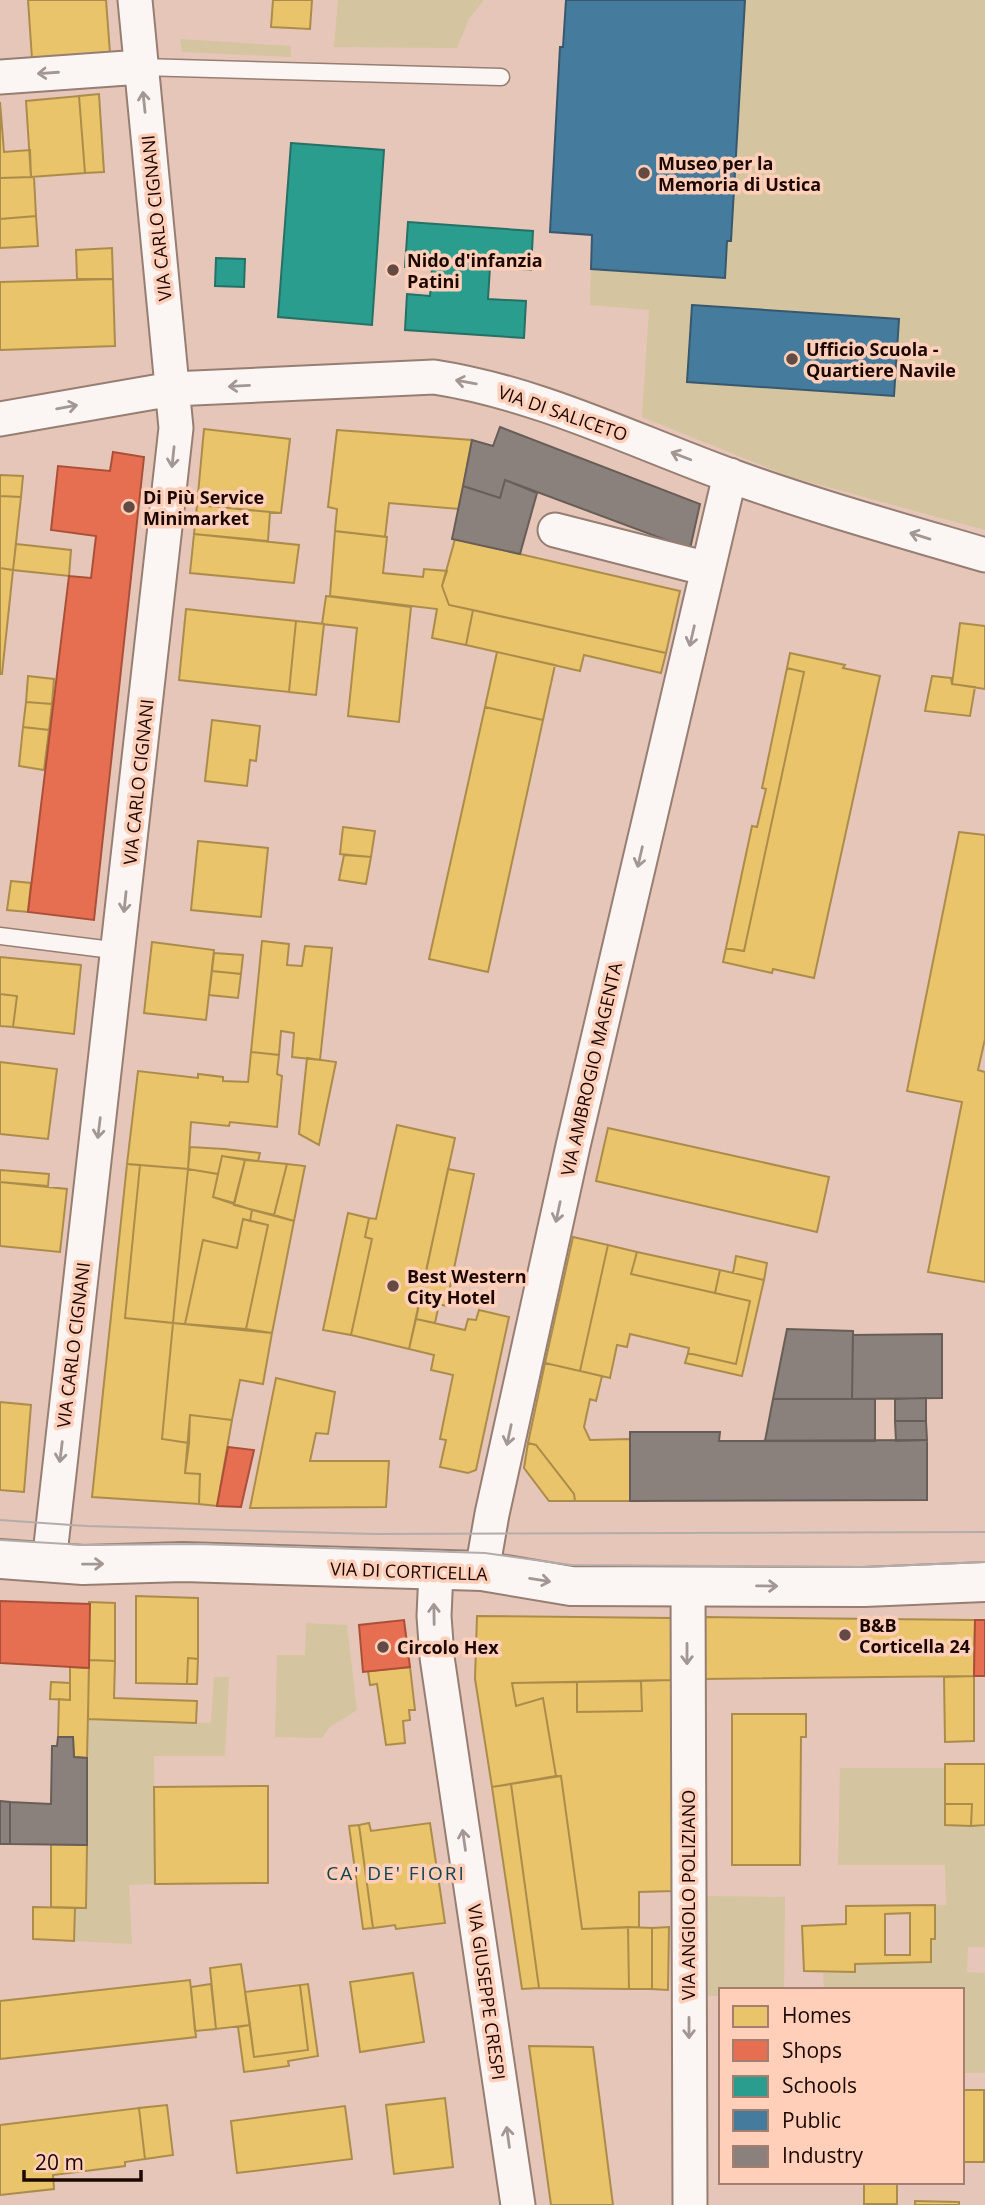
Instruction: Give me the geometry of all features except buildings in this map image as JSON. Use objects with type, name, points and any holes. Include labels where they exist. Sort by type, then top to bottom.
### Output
[{"type":"main road","name":"VIA DI CORTICELLA","points":[[0,1559],[49,1563],[183,1563],[482,1571],[571,1586],[864,1587],[985,1583]]},
{"type":"street","name":"VIA CARLO CIGNANI","points":[[49,1563],[120,951],[176,428],[135,0]]},
{"type":"street","points":[[0,77],[141,67]]},
{"type":"street","name":"VIA DI SALICETO","points":[[0,419],[172,389],[433,377],[475,383],[548,404],[730,475],[985,555]]},
{"type":"street","name":"VIA AMBROGIO MAGENTA","points":[[482,1571],[492,1514],[570,1159],[730,475]]},
{"type":"street","points":[[555,530],[708,569]]},
{"type":"street","name":"VIA GIUSEPPE CRESPI","points":[[436,1571],[434,1616],[437,1657],[518,2205]]},
{"type":"street","name":"VIA ANGIOLO POLIZIANO","points":[[688,1586],[690,2205]]},
{"type":"lane","points":[[141,67],[501,77]]},
{"type":"lane","points":[[0,936],[120,951]]},
{"type":"shaded area","points":[[338,0],[484,0],[469,19],[457,48],[334,47]]},
{"type":"shaded area","points":[[745,0],[985,0],[985,530],[791,477],[642,417],[649,310],[590,305],[591,269],[725,277],[727,241],[731,240]]},
{"type":"shaded area","points":[[180,39],[291,46],[291,57],[182,52]]},
{"type":"shaded area","points":[[306,1623],[347,1625],[357,1710],[330,1727],[322,1738],[275,1737],[277,1655],[305,1655]]},
{"type":"shaded area","points":[[214,1677],[229,1677],[225,1756],[154,1756],[155,1884],[129,1885],[132,1944],[74,1941],[75,1908],[86,1908],[88,1719],[211,1723]]},
{"type":"shaded area","points":[[840,1768],[945,1768],[945,1825],[985,1825],[985,1947],[968,1947],[967,1972],[985,1973],[985,2073],[964,2073],[964,1988],[824,1988],[823,1973],[855,1972],[855,1964],[931,1962],[931,1939],[935,1939],[935,1905],[946,1905],[945,1865],[838,1865]]},
{"type":"shaded area","points":[[707,1896],[785,1897],[784,1988],[719,1988],[719,1996],[708,1996]]},
{"type":"tram line","points":[[0,1520],[86,1526],[375,1534],[985,1532]]},
{"type":"tram line","points":[[0,1540],[84,1545],[196,1544],[485,1553],[571,1565],[864,1567],[985,1562]]},
{"type":"place","name":"Museo per la Memoria di Ustica","points":[[644,173]]},
{"type":"place","name":"Nido d'infanzia Patini","points":[[393,270]]},
{"type":"place","name":"Ufficio Scuola - Quartiere Navile","points":[[792,359]]},
{"type":"place","name":"Di Più Service Minimarket","points":[[129,507]]},
{"type":"place","name":"Best Western City Hotel","points":[[393,1286]]},
{"type":"place","name":"B&B Corticella 24","points":[[845,1635]]},
{"type":"place","name":"Circolo Hex","points":[[383,1647]]},
{"type":"district","name":"CA' DE' FIORI","points":[[396,1873]]}]
